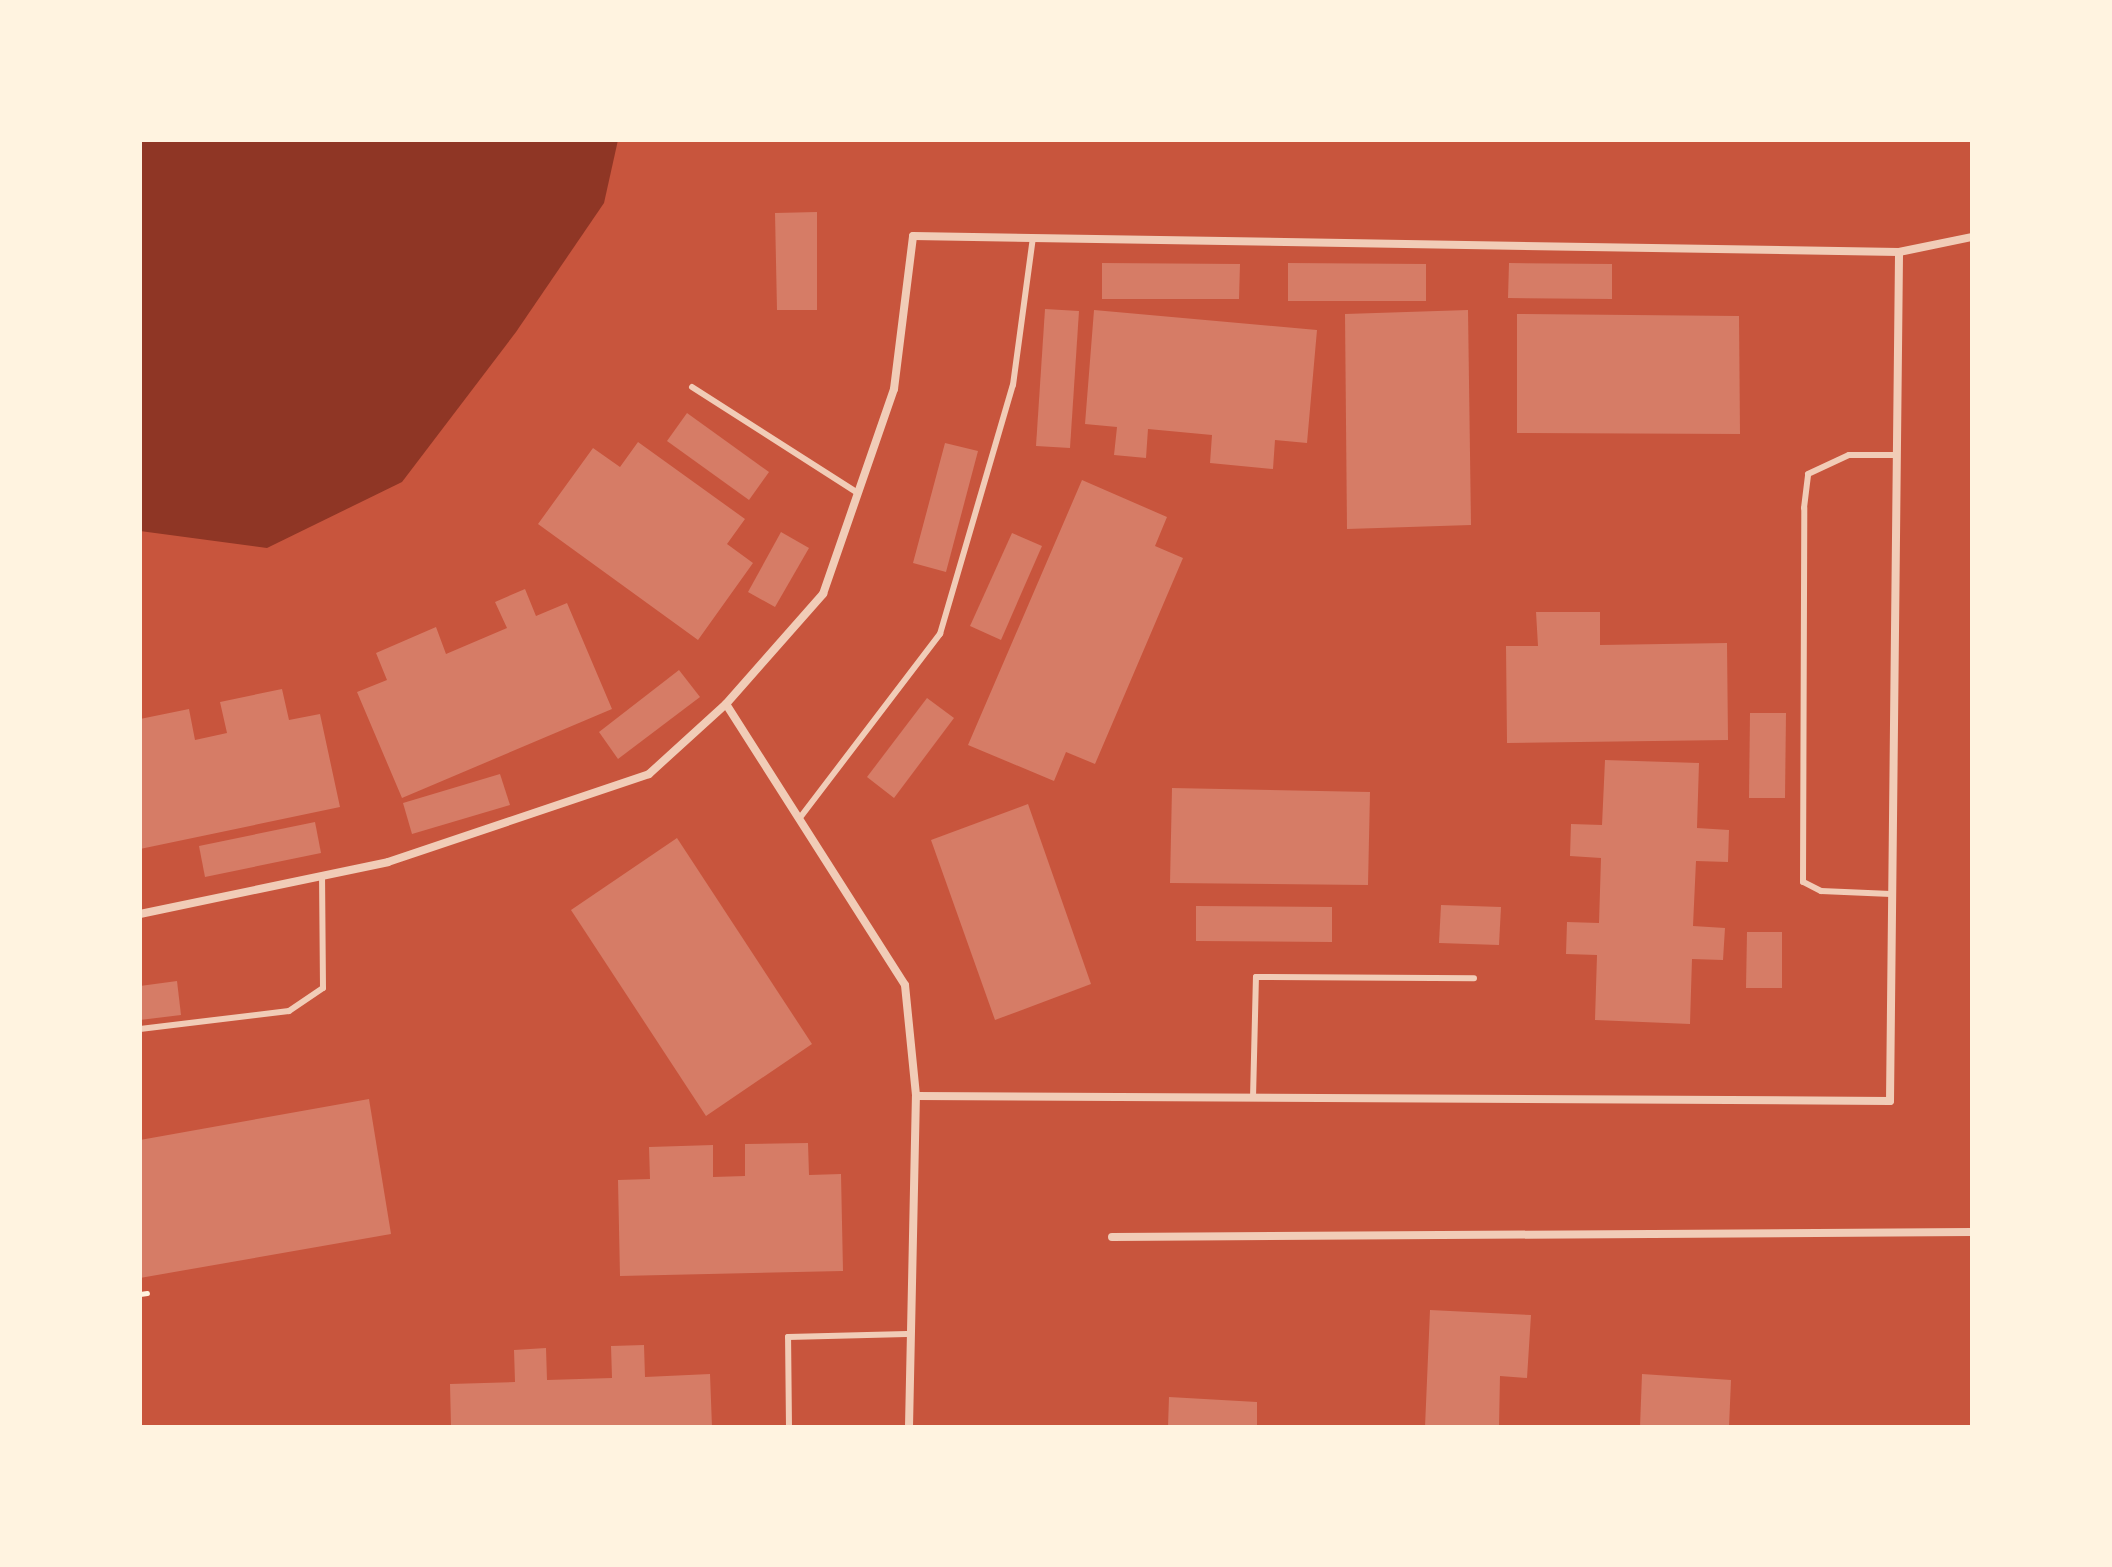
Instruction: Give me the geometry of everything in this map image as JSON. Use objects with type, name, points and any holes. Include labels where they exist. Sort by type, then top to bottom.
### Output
[{"type":"street","points":[[140,914],[388,862],[649,774],[726,704],[823,594],[894,389],[913,236],[1899,252],[1972,237]]},
{"type":"street","points":[[916,1096],[1890,1101],[1899,252]]},
{"type":"street","points":[[726,704],[905,985],[916,1096],[907,1334],[909,1427]]},
{"type":"street","points":[[1112,1237],[1972,1232]]},
{"type":"lane","points":[[798,819],[940,634],[1013,385],[1033,238]]},
{"type":"lane","points":[[692,387],[858,493]]},
{"type":"lane","points":[[1891,894],[1821,891],[1803,882],[1804,508],[1808,474],[1849,455],[1896,455]]},
{"type":"lane","points":[[140,1029],[289,1011],[323,988],[322,877]]},
{"type":"lane","points":[[1253,1098],[1256,977],[1474,978]]},
{"type":"lane","points":[[789,1427],[788,1337],[907,1334]]},
{"type":"shaded area","points":[[140,140],[618,140],[604,203],[516,332],[402,482],[267,548],[140,531]]},
{"type":"building","points":[[817,212],[817,310],[777,310],[775,213]]},
{"type":"building","points":[[1102,263],[1240,264],[1239,299],[1102,299]]},
{"type":"building","points":[[1288,263],[1426,264],[1426,301],[1288,301]]},
{"type":"building","points":[[1509,263],[1612,264],[1612,299],[1508,298]]},
{"type":"building","points":[[1045,309],[1079,311],[1070,448],[1036,446]]},
{"type":"building","points":[[1094,310],[1317,330],[1307,443],[1275,440],[1273,469],[1210,463],[1212,435],[1148,429],[1146,458],[1114,455],[1117,427],[1085,424]]},
{"type":"building","points":[[1468,310],[1471,525],[1347,529],[1345,314]]},
{"type":"building","points":[[1517,314],[1739,316],[1740,434],[1517,433]]},
{"type":"building","points":[[687,413],[769,472],[749,500],[667,441]]},
{"type":"building","points":[[638,442],[745,519],[727,544],[753,563],[698,640],[538,524],[593,448],[620,467]]},
{"type":"building","points":[[945,443],[978,451],[946,572],[913,563]]},
{"type":"building","points":[[1082,480],[1167,517],[1155,546],[1183,558],[1095,764],[1066,752],[1054,781],[968,745]]},
{"type":"building","points":[[781,532],[809,548],[775,607],[748,592]]},
{"type":"building","points":[[1012,533],[1042,546],[1001,640],[970,626]]},
{"type":"building","points":[[525,589],[536,616],[567,603],[612,709],[402,798],[357,692],[387,680],[376,653],[436,627],[446,654],[507,628],[495,602]]},
{"type":"building","points":[[1536,612],[1600,612],[1600,645],[1727,643],[1728,740],[1507,743],[1506,646],[1538,646]]},
{"type":"building","points":[[679,670],[700,697],[618,759],[599,732]]},
{"type":"building","points":[[282,689],[289,720],[320,714],[340,807],[140,849],[140,719],[189,709],[195,740],[227,733],[220,702]]},
{"type":"building","points":[[927,698],[954,718],[894,798],[867,777]]},
{"type":"building","points":[[1750,713],[1786,713],[1785,798],[1749,798]]},
{"type":"building","points":[[1605,760],[1699,763],[1697,828],[1729,830],[1728,862],[1696,861],[1693,926],[1725,928],[1723,960],[1692,959],[1690,1024],[1595,1020],[1597,955],[1566,954],[1567,922],[1599,923],[1601,858],[1570,856],[1571,824],[1602,825]]},
{"type":"building","points":[[500,774],[510,805],[412,834],[403,803]]},
{"type":"building","points":[[1172,788],[1370,792],[1368,885],[1170,883]]},
{"type":"building","points":[[1028,804],[1091,984],[995,1020],[931,840]]},
{"type":"building","points":[[315,822],[321,853],[205,877],[199,846]]},
{"type":"building","points":[[677,838],[812,1044],[706,1116],[571,910]]},
{"type":"building","points":[[1441,905],[1501,907],[1499,945],[1439,943]]},
{"type":"building","points":[[1196,906],[1332,907],[1332,942],[1196,941]]},
{"type":"building","points":[[1747,932],[1782,932],[1782,988],[1746,988]]},
{"type":"building","points":[[177,981],[181,1015],[140,1020],[140,986]]},
{"type":"building","points":[[369,1099],[391,1234],[140,1278],[140,1140]]},
{"type":"building","points":[[808,1143],[809,1175],[841,1174],[843,1271],[620,1276],[618,1180],[650,1179],[649,1147],[713,1145],[713,1177],[745,1176],[745,1144]]},
{"type":"building","points":[[1430,1310],[1531,1315],[1527,1378],[1500,1376],[1499,1427],[1425,1427]]},
{"type":"building","points":[[644,1345],[645,1377],[710,1374],[712,1427],[451,1427],[450,1384],[515,1382],[514,1350],[546,1348],[547,1380],[612,1378],[611,1346]]},
{"type":"building","points":[[1642,1374],[1731,1380],[1729,1427],[1640,1427]]},
{"type":"building","points":[[1169,1397],[1257,1402],[1257,1427],[1168,1427]]}]
